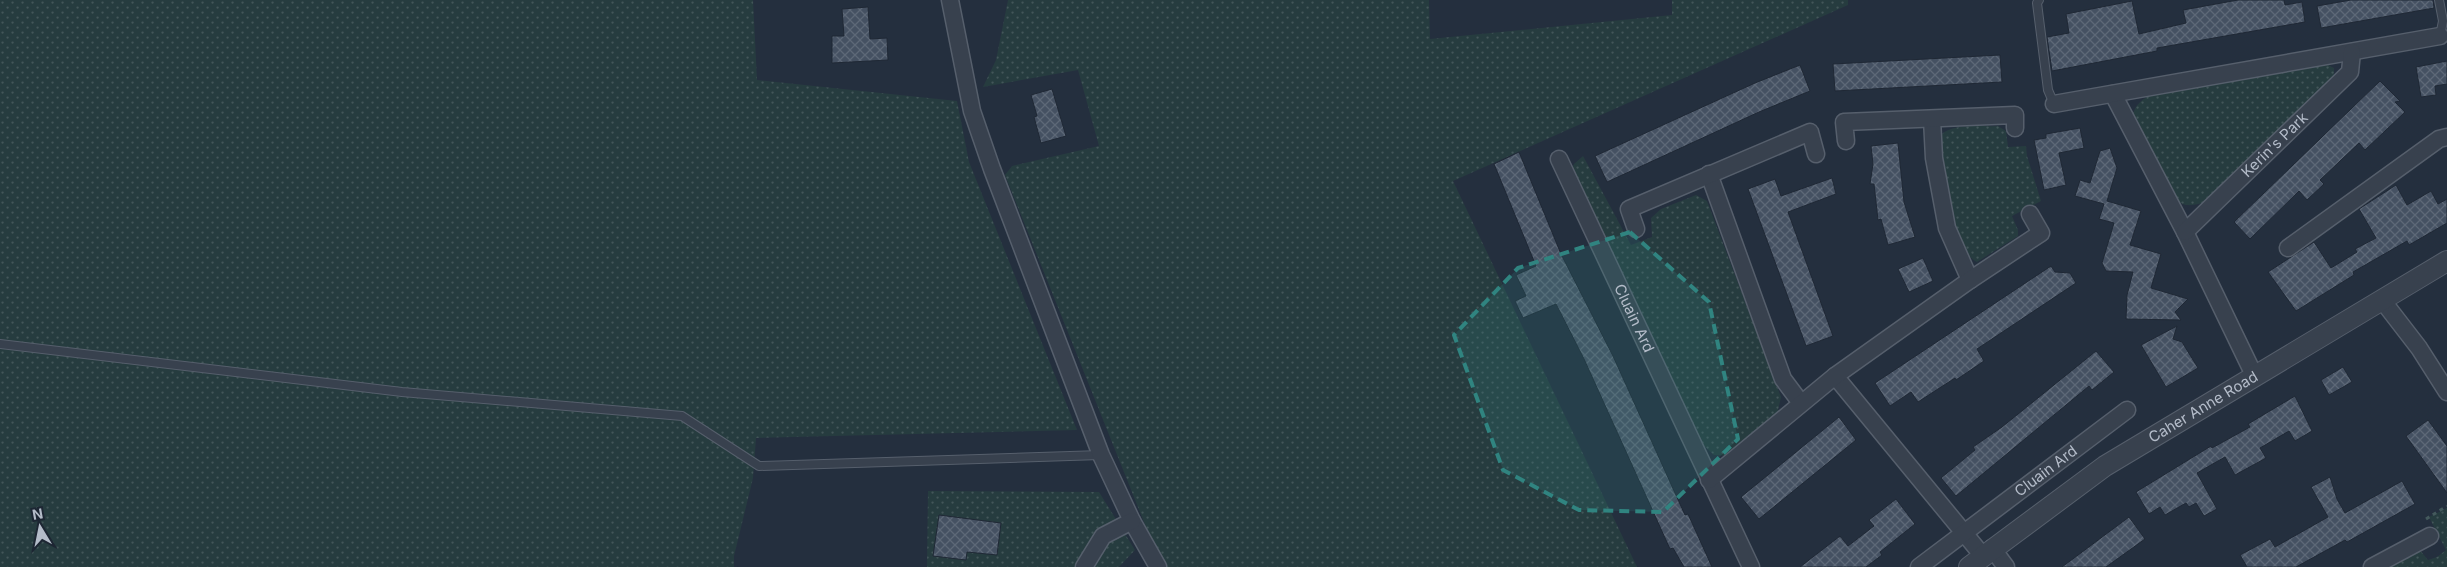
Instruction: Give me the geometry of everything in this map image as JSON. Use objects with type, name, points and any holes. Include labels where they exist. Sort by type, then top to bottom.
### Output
[{"type":"street","points":[[950,0],[972,111],[992,169],[1101,456],[1132,521],[1158,567]]},
{"type":"street","points":[[2054,104],[2440,36]]},
{"type":"street","name":"Kerin's Park","points":[[2185,232],[2350,72],[2352,52]]},
{"type":"street","points":[[2112,94],[2185,232],[2255,377]]},
{"type":"street","points":[[1846,141],[1844,122],[2014,115],[2015,128]]},
{"type":"street","points":[[1932,119],[1934,158],[1947,228],[1970,280]]},
{"type":"street","points":[[1636,229],[1629,209],[1708,174],[1810,132],[1816,154]]},
{"type":"street","points":[[2288,248],[2439,139],[2447,137]]},
{"type":"street","name":"Cluain Ard","points":[[1559,159],[1751,567]]},
{"type":"street","points":[[1708,174],[1784,379],[1800,403]]},
{"type":"street","points":[[1709,480],[1835,376],[1970,280],[2041,233],[2030,214]]},
{"type":"street","name":"Caher Anne Road","points":[[1981,557],[2105,466],[2447,261]]},
{"type":"street","points":[[2382,300],[2419,348],[2447,392]]},
{"type":"street","points":[[1835,376],[1963,532],[1981,557],[2006,567]]},
{"type":"street","name":"Cluain Ard","points":[[1919,567],[2127,410]]},
{"type":"street","points":[[1084,567],[1104,536],[1132,521]]},
{"type":"street","points":[[2374,566],[2430,536]]},
{"type":"lane","points":[[2039,0],[2037,4],[2048,90],[2054,104]]},
{"type":"lane","points":[[2438,0],[2443,20],[2440,36]]},
{"type":"lane","points":[[0,344],[402,392],[682,416],[759,466],[1101,456]]},
{"type":"path","points":[[2426,518],[2447,506]]},
{"type":"highlighted area","points":[[1630,232],[1709,302],[1738,439],[1663,512],[1579,510],[1503,470],[1454,335],[1518,268]]},
{"type":"green space","points":[[0,0],[753,0],[757,80],[957,101],[969,162],[1077,430],[756,438],[753,478],[734,556],[734,567],[0,567]]},
{"type":"green space","points":[[1008,0],[1429,0],[1430,39],[1672,15],[1672,0],[1848,0],[1848,5],[1453,181],[1637,567],[1166,567],[1154,547],[1005,175],[1012,166],[1099,146],[1078,70],[983,87],[996,60]]},
{"type":"green space","points":[[2328,65],[2334,68],[2334,77],[2202,203],[2188,205],[2175,199],[2132,121],[2133,112],[2137,105],[2151,95]]},
{"type":"green space","points":[[1998,126],[2006,131],[2008,147],[2026,146],[2027,156],[2041,201],[2012,216],[2018,230],[2018,236],[1977,262],[1969,255],[1961,242],[1955,224],[1945,183],[1941,135],[1946,131],[1960,127]]},
{"type":"green space","points":[[1583,156],[1631,245],[1652,237],[1651,218],[1661,209],[1696,195],[1707,201],[1781,397],[1777,415],[1730,456],[1714,455],[1702,444],[1572,169],[1574,164]]},
{"type":"green space","points":[[928,491],[1099,492],[1135,550],[1119,567],[927,567]]},
{"type":"green space","points":[[2447,508],[2447,567],[2388,567],[2419,549],[2428,560],[2437,557],[2446,550],[2429,517]]},
{"type":"building","points":[[2238,0],[2284,0],[2285,5],[2302,2],[2305,22],[2157,48],[2157,51],[2052,71],[2047,37],[2069,33],[2066,14],[2132,1],[2139,34],[2186,23],[2183,10]]},
{"type":"building","points":[[2351,0],[2433,0],[2434,8],[2321,28],[2317,6]]},
{"type":"building","points":[[868,7],[870,39],[887,38],[888,60],[832,63],[832,36],[844,36],[842,9]]},
{"type":"building","points":[[2000,55],[2002,82],[1835,91],[1833,64]]},
{"type":"building","points":[[2447,61],[2447,84],[2435,86],[2436,95],[2421,97],[2416,67]]},
{"type":"building","points":[[1800,65],[1810,91],[1759,112],[1607,182],[1595,156],[1755,83]]},
{"type":"building","points":[[2380,81],[2400,101],[2395,102],[2405,112],[2365,150],[2359,143],[2320,180],[2324,184],[2307,200],[2299,191],[2250,239],[2234,222]]},
{"type":"building","points":[[1052,89],[1066,136],[1041,143],[1034,117],[1037,116],[1031,95]]},
{"type":"building","points":[[2080,128],[2084,148],[2059,153],[2066,185],[2044,190],[2034,140],[2046,138],[2046,134]]},
{"type":"building","points":[[1898,143],[1904,202],[1915,237],[1888,245],[1881,219],[1878,220],[1874,184],[1870,184],[1873,164],[1871,146]]},
{"type":"building","points":[[2110,148],[2117,168],[2107,201],[2141,211],[2130,245],[2161,254],[2151,288],[2188,299],[2175,312],[2181,320],[2126,319],[2127,295],[2133,272],[2106,271],[2102,263],[2114,223],[2099,219],[2104,204],[2075,196],[2080,180],[2090,183],[2100,151]]},
{"type":"building","points":[[1519,152],[1561,254],[1613,356],[1685,515],[1688,514],[1712,567],[1684,567],[1673,548],[1670,549],[1584,359],[1556,304],[1523,318],[1515,301],[1526,296],[1516,275],[1536,266],[1494,164]]},
{"type":"building","points":[[1832,178],[1836,194],[1788,212],[1833,336],[1806,346],[1748,189],[1775,179],[1781,196]]},
{"type":"building","points":[[2396,185],[2407,205],[2431,191],[2438,204],[2447,199],[2447,223],[2409,245],[2407,241],[2353,272],[2354,275],[2296,311],[2268,272],[2314,242],[2331,268],[2357,252],[2355,249],[2376,238],[2359,209]]},
{"type":"building","points":[[1923,258],[1933,281],[1909,292],[1898,269]]},
{"type":"building","points":[[2051,266],[2055,272],[2070,273],[2076,283],[1977,349],[1984,361],[1956,380],[1955,378],[1918,402],[1911,392],[1890,406],[1875,383]]},
{"type":"building","points":[[2177,326],[2173,339],[2182,342],[2198,368],[2166,387],[2141,345]]},
{"type":"building","points":[[2096,351],[2114,372],[2092,390],[2089,386],[1956,496],[1941,478],[1975,450],[1973,447],[2002,427]]},
{"type":"building","points":[[2343,367],[2352,382],[2329,395],[2321,380]]},
{"type":"building","points":[[2295,396],[2312,431],[2295,441],[2289,431],[2260,448],[2266,458],[2235,475],[2225,457],[2197,473],[2217,509],[2204,516],[2196,503],[2189,507],[2186,503],[2165,515],[2160,507],[2149,514],[2136,492],[2211,446],[2212,448],[2250,427],[2248,424]]},
{"type":"building","points":[[1839,417],[1856,440],[1759,519],[1741,497]]},
{"type":"building","points":[[2428,420],[2447,446],[2447,493],[2406,436]]},
{"type":"building","points":[[2330,477],[2337,499],[2345,513],[2402,481],[2415,504],[2347,542],[2345,540],[2296,567],[2247,567],[2240,555],[2270,539],[2275,547],[2328,517],[2311,487]]},
{"type":"building","points":[[1896,499],[1915,524],[1880,552],[1882,555],[1866,567],[1800,567],[1840,536],[1848,546],[1874,526],[1869,520]]},
{"type":"building","points":[[939,515],[1001,523],[997,555],[967,552],[966,560],[933,556]]},
{"type":"building","points":[[2129,517],[2145,539],[2106,567],[2062,567]]}]
